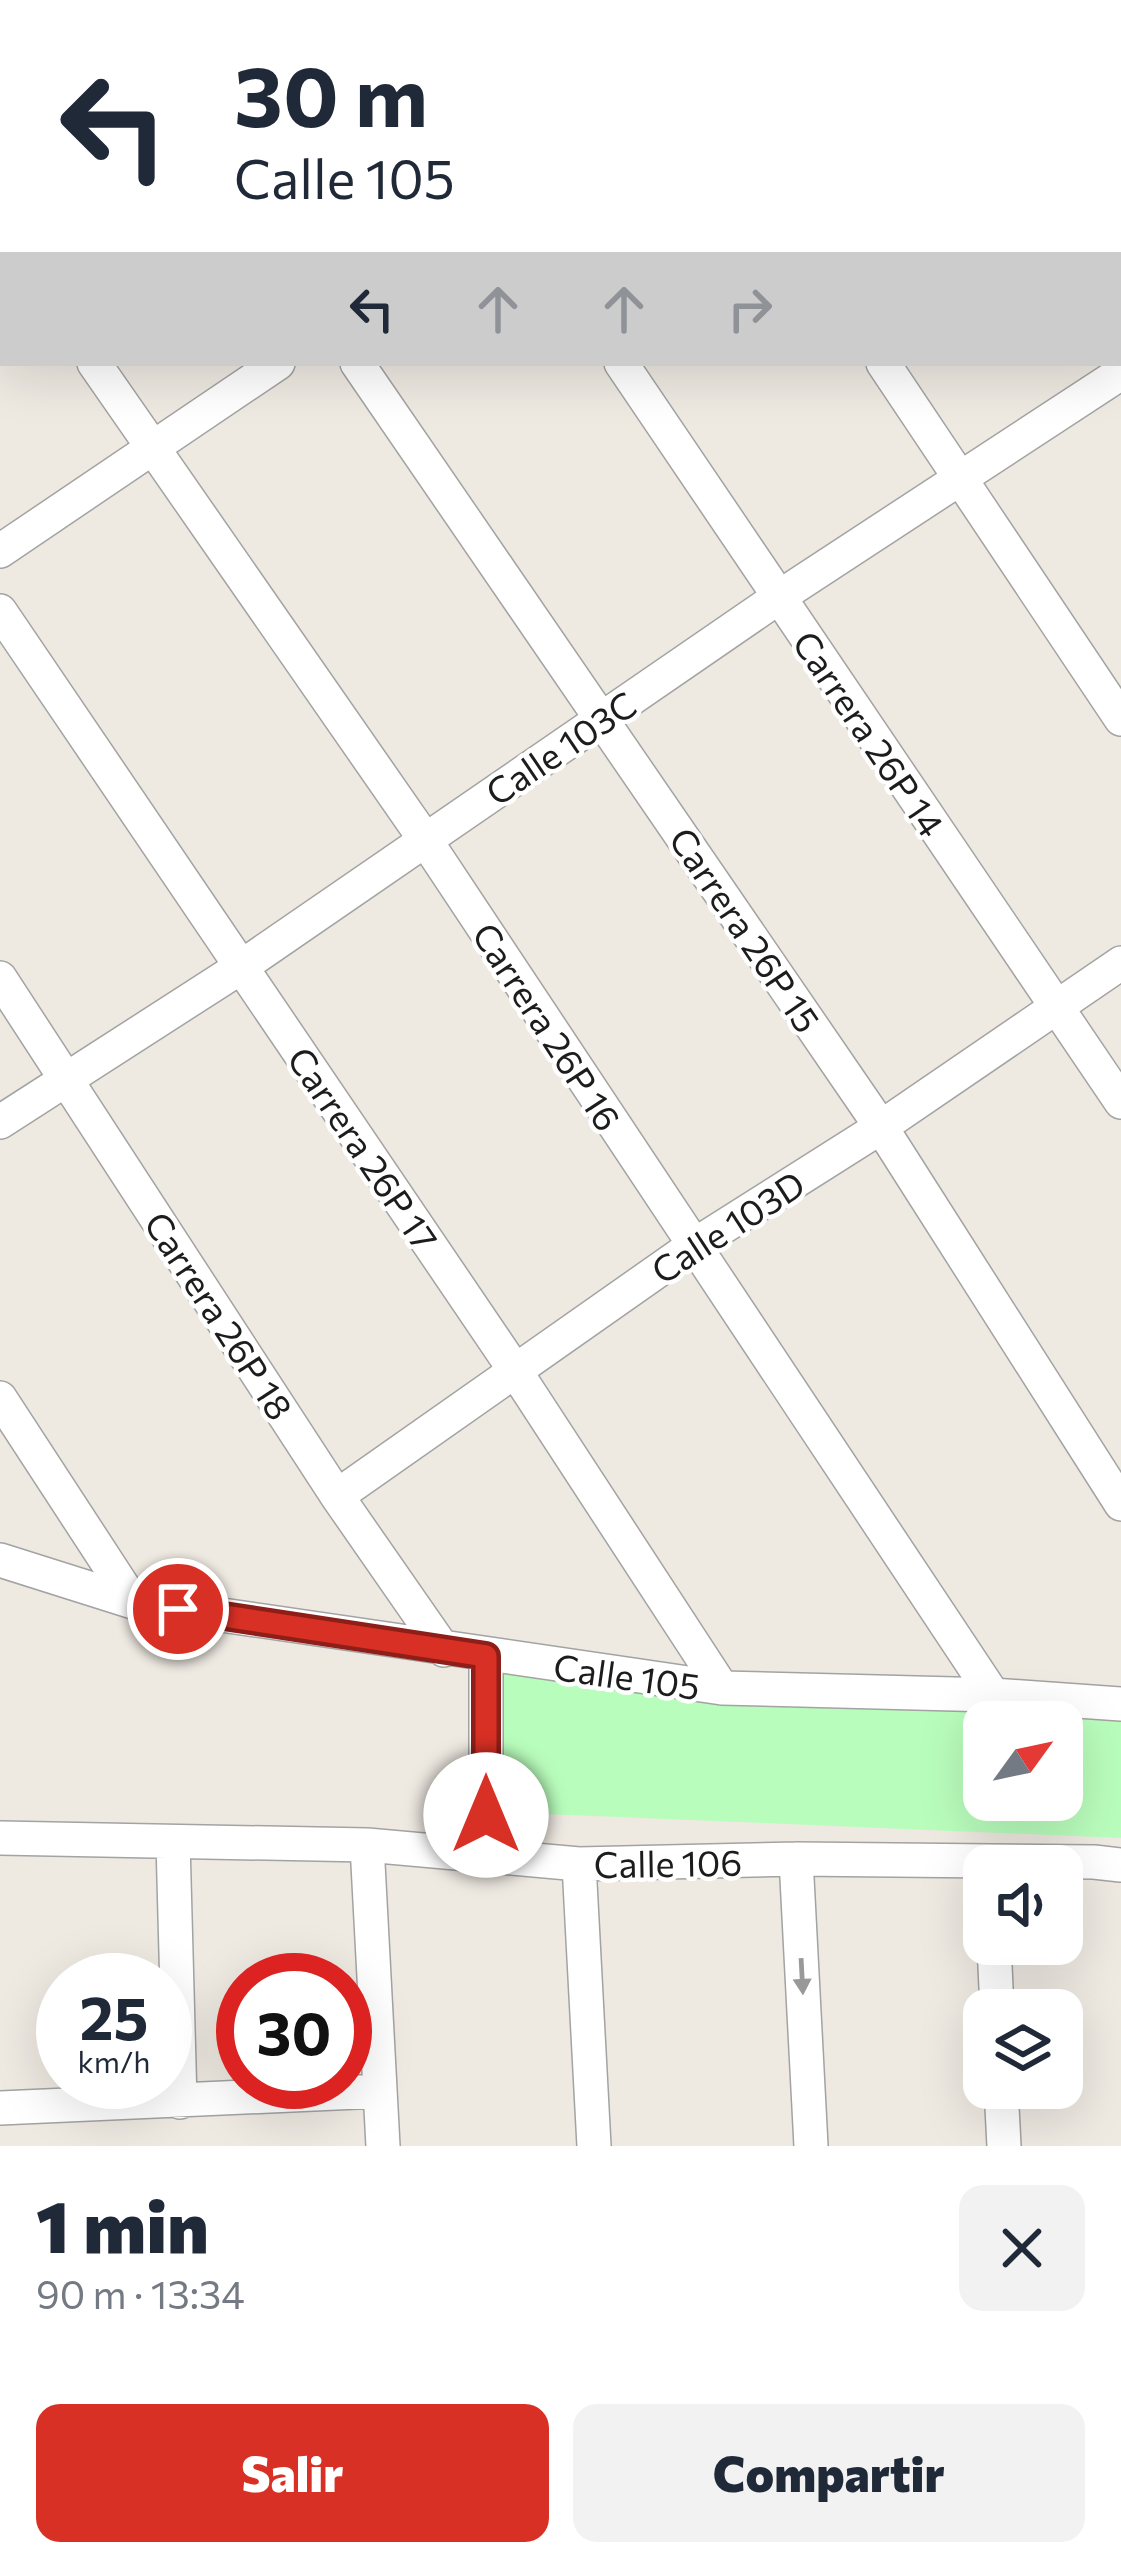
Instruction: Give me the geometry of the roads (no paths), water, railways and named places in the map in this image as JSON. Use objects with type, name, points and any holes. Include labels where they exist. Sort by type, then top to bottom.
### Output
[{"type":"street","name":"Carrera 26P 16","points":[[96,366],[424,838],[993,1695]]},
{"type":"street","points":[[0,551],[274,366]]},
{"type":"street","name":"Carrera 26P 15","points":[[359,366],[881,1127],[1121,1504]]},
{"type":"street","name":"Carrera 26P 14","points":[[623,366],[1121,1102]]},
{"type":"street","points":[[885,366],[1121,719]]},
{"type":"street","name":"Calle 103C","points":[[0,1122],[241,967],[778,597],[1121,373]]},
{"type":"street","name":"Carrera 26P 17","points":[[0,611],[514,1369],[722,1688]]},
{"type":"street","name":"Calle 103D","points":[[337,1496],[693,1246],[881,1127],[1121,963]]},
{"type":"street","name":"Carrera 26P 18","points":[[0,978],[337,1496],[444,1650]]},
{"type":"street","points":[[0,1398],[134,1602]]},
{"type":"street","name":"Calle 105","points":[[0,1559],[134,1602],[722,1688],[993,1695],[1121,1704]]},
{"type":"street","points":[[486,1656],[486,1855]]},
{"type":"street","name":"Calle 106","points":[[0,1838],[368,1845],[579,1864],[796,1859],[963,1862]]},
{"type":"street","points":[[173,1841],[176,1953]]},
{"type":"street","points":[[368,1845],[383,2146]]},
{"type":"street","points":[[796,1859],[811,2146]]},
{"type":"street","points":[[579,1864],[594,2146]]},
{"type":"street","name":"Calle 106","points":[[1083,1864],[1121,1865]]},
{"type":"street","points":[[192,2101],[380,2091]]},
{"type":"street","points":[[0,2108],[36,2107]]},
{"type":"street","points":[[1002,2109],[1004,2146]]}]
